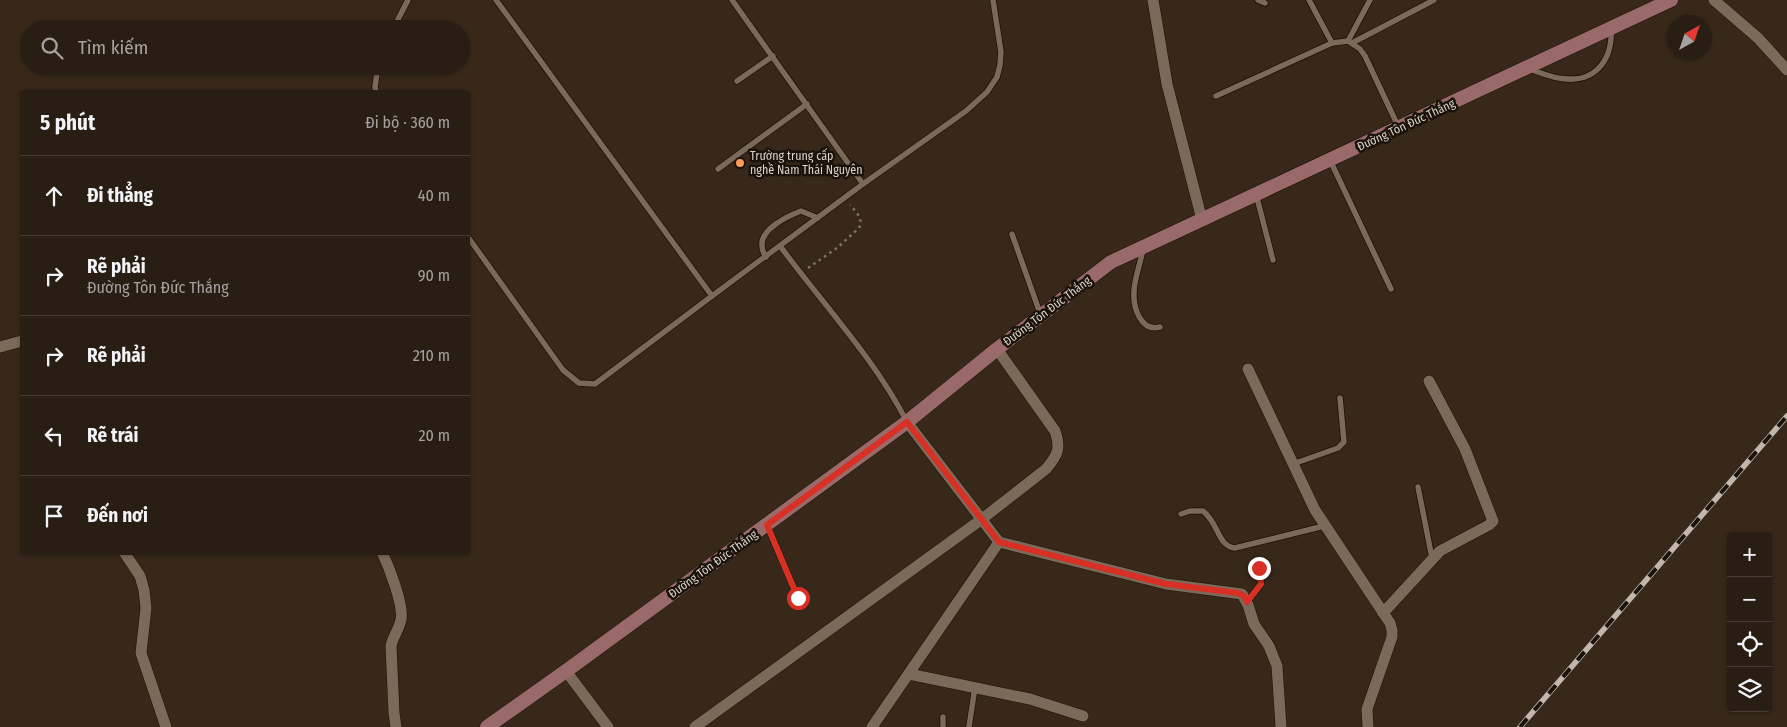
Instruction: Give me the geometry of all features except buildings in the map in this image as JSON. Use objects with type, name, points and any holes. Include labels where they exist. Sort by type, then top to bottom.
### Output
[{"type":"main road","name":"Đường Tôn Đức Thắng","points":[[487,727],[907,422],[997,349],[1111,262],[1672,0]]},
{"type":"street","points":[[1153,0],[1167,84],[1202,220]]},
{"type":"street","points":[[1714,0],[1758,38],[1787,70]]},
{"type":"street","points":[[0,347],[20,342]]},
{"type":"street","points":[[695,727],[982,519],[1046,470],[1058,451],[1059,442],[1055,431],[997,349]]},
{"type":"street","points":[[1248,369],[1324,526],[1390,623],[1392,637],[1367,709],[1368,727]]},
{"type":"street","points":[[1383,613],[1440,551],[1489,525],[1493,521],[1465,449],[1428,380]]},
{"type":"street","points":[[907,422],[999,542],[1166,584],[1238,593],[1244,596],[1254,624],[1269,646],[1277,666],[1281,727]]},
{"type":"street","points":[[872,727],[999,542]]},
{"type":"street","points":[[126,555],[140,576],[144,590],[146,608],[142,653],[166,727]]},
{"type":"street","points":[[383,555],[392,575],[401,617],[398,632],[392,640],[391,646],[396,727]]},
{"type":"street","points":[[566,671],[608,727]]},
{"type":"street","points":[[909,674],[1042,702],[1083,716]]},
{"type":"lane","points":[[398,20],[408,0]]},
{"type":"lane","points":[[496,0],[712,296]]},
{"type":"lane","points":[[732,0],[863,184]]},
{"type":"lane","points":[[470,240],[563,370],[578,383],[595,384],[863,184],[966,111],[987,92],[997,77],[1001,52],[992,0]]},
{"type":"lane","points":[[1258,0],[1265,3]]},
{"type":"lane","points":[[1309,0],[1332,43]]},
{"type":"lane","points":[[1350,42],[1370,0]]},
{"type":"lane","points":[[1216,96],[1332,43],[1350,42],[1434,0]]},
{"type":"lane","points":[[1526,68],[1556,78],[1569,80],[1591,74],[1601,66],[1608,56],[1612,40],[1611,28]]},
{"type":"lane","points":[[1350,42],[1360,49],[1365,56],[1399,128]]},
{"type":"lane","points":[[736,81],[773,56]]},
{"type":"lane","points":[[376,90],[377,75]]},
{"type":"lane","points":[[718,169],[807,104]]},
{"type":"lane","points":[[1330,160],[1391,289]]},
{"type":"lane","points":[[1256,194],[1273,260]]},
{"type":"lane","points":[[766,257],[762,245],[763,239],[770,228],[781,220],[801,211],[818,218]]},
{"type":"lane","points":[[1012,234],[1041,316]]},
{"type":"lane","points":[[780,246],[871,362],[907,422]]},
{"type":"lane","points":[[1144,247],[1134,292],[1138,315],[1142,323],[1149,328],[1160,328]]},
{"type":"lane","points":[[1293,464],[1338,448],[1344,442],[1340,398]]},
{"type":"lane","points":[[1418,487],[1432,558]]},
{"type":"lane","points":[[1181,514],[1190,511],[1203,511],[1213,521],[1222,542],[1235,548],[1324,526]]},
{"type":"lane","points":[[767,525],[798,598]]},
{"type":"lane","points":[[1247,602],[1261,584],[1259,568]]},
{"type":"lane","points":[[969,727],[974,687]]},
{"type":"lane","points":[[943,717],[944,727]]},
{"type":"path","points":[[801,273],[837,248],[859,228],[861,224],[860,218],[845,198]]},
{"type":"railway","points":[[1520,727],[1787,416]]},
{"type":"place","name":"Trường trung cấp nghề Nam Thái Nguyên","points":[[740,163]]},
{"type":"route","points":[[798,598],[767,525],[907,422],[999,542],[1179,587],[1238,593],[1242,594],[1247,602],[1261,584],[1259,568]]}]
